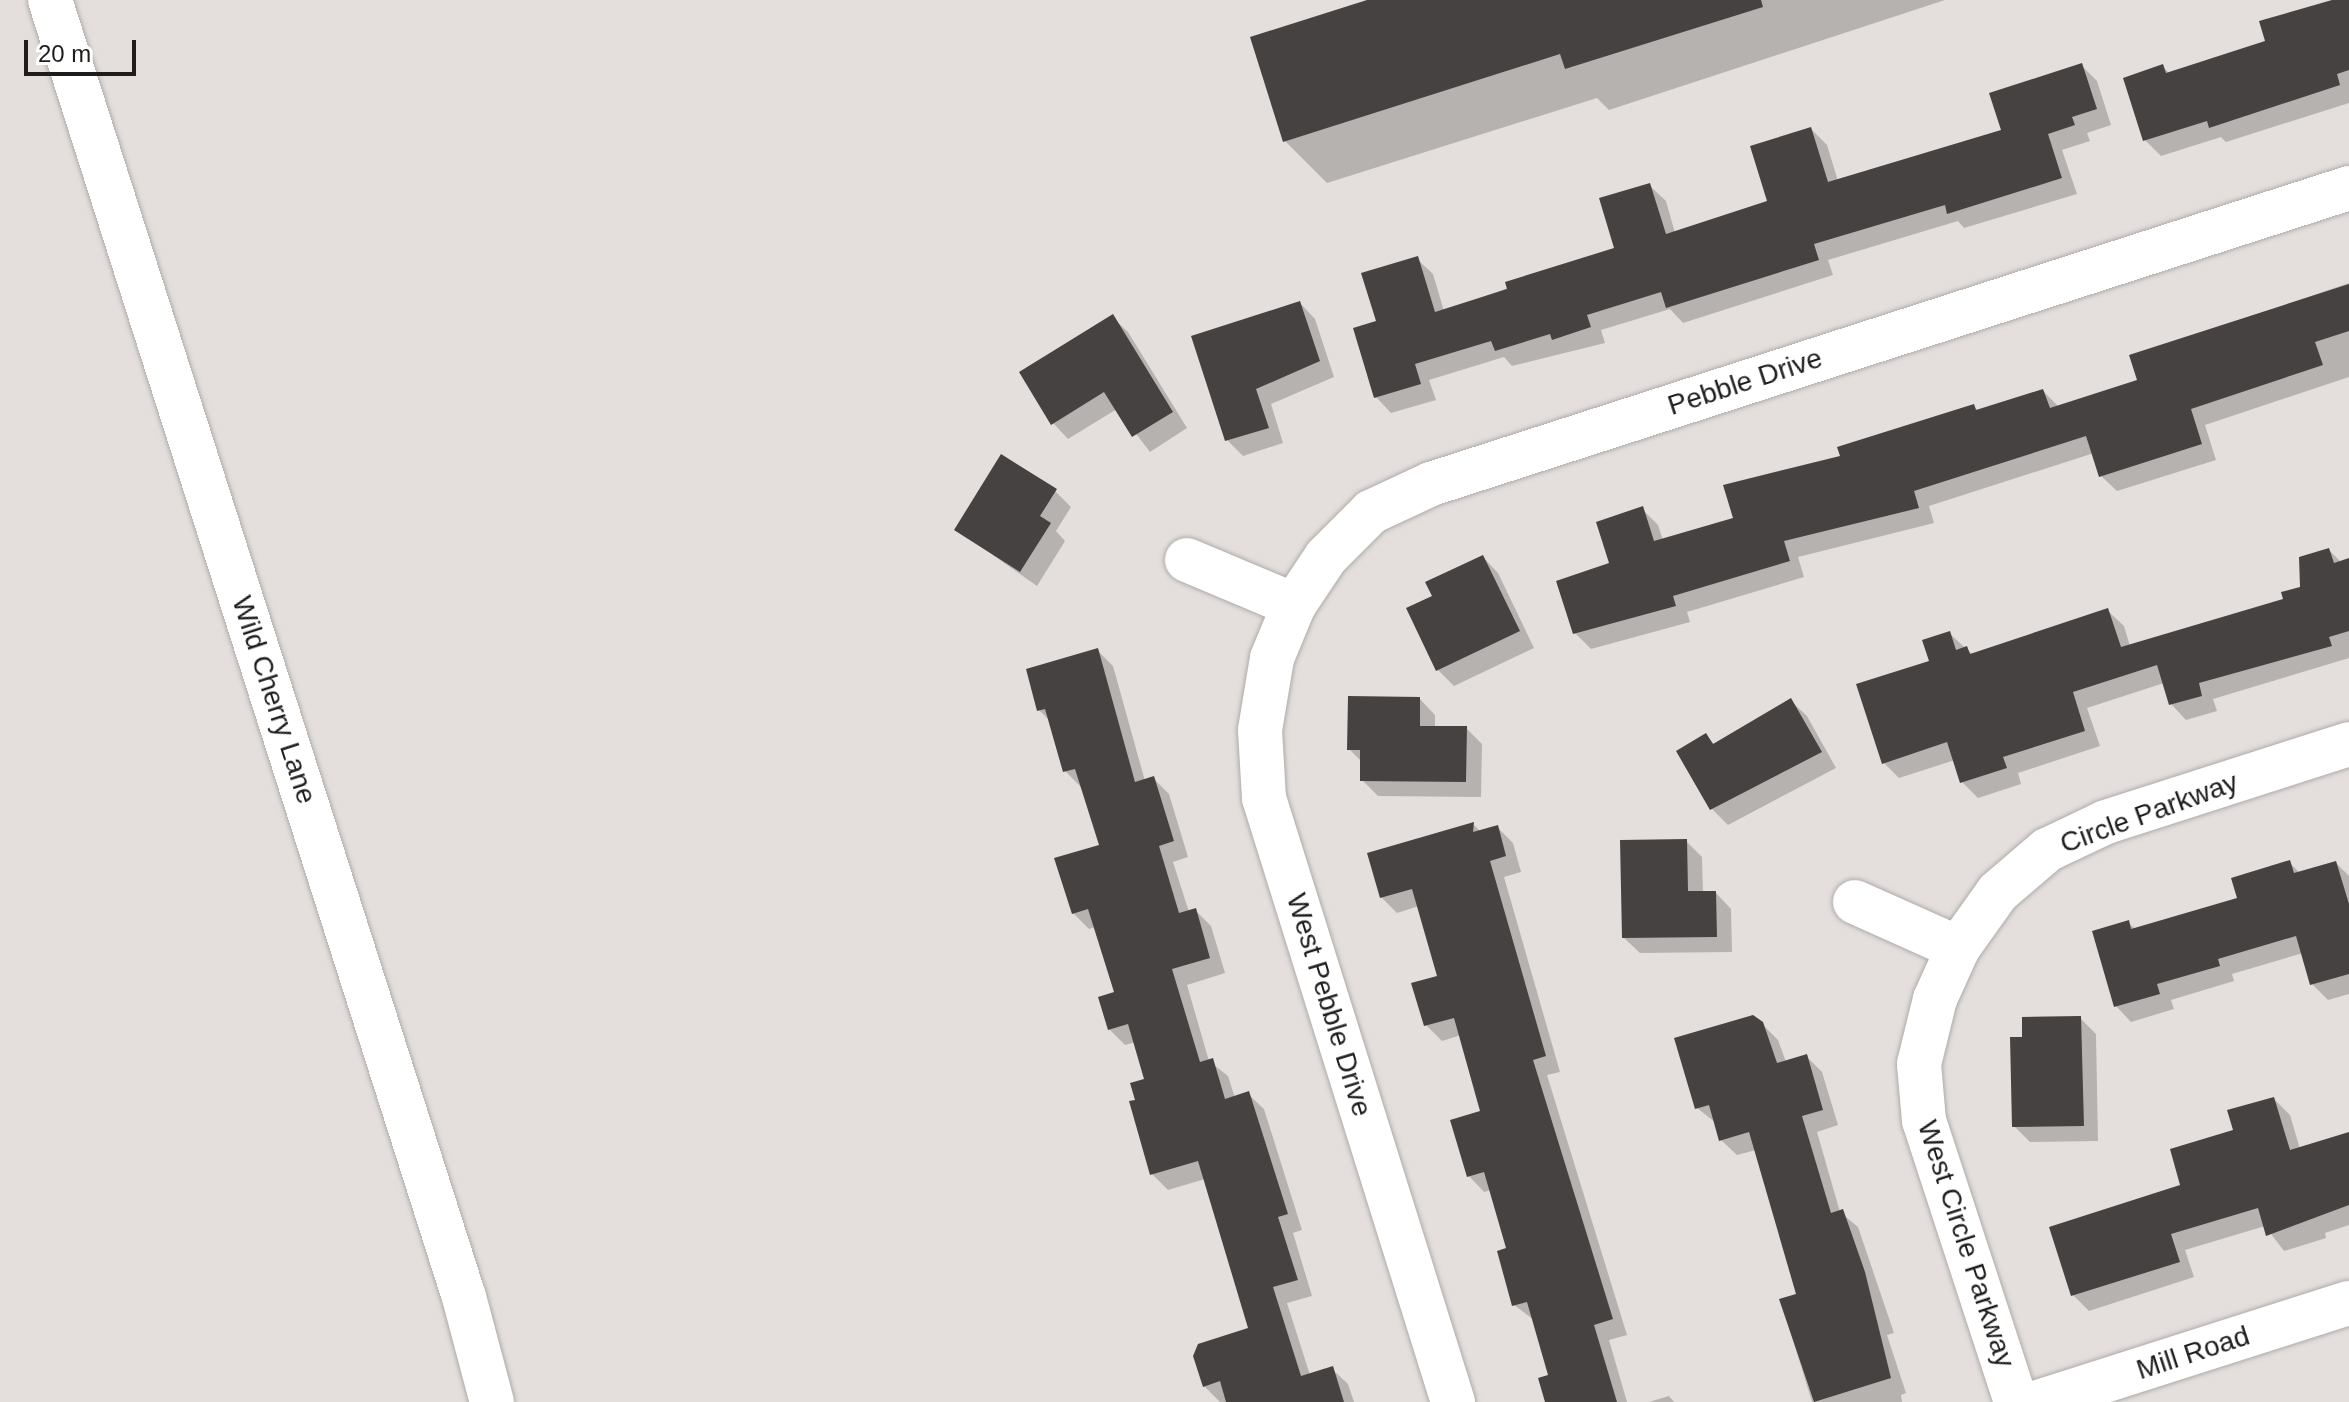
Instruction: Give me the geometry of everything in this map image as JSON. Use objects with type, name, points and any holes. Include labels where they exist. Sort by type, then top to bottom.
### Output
[{"type":"street","name":"Wild Cherry Lane","points":[[50,0],[464,1297],[492,1402]]},
{"type":"street","name":"Pebble Drive","points":[[1294,605],[1326,557],[1371,512],[1431,484],[2349,188]]},
{"type":"street","points":[[1187,560],[1294,605]]},
{"type":"street","name":"West Pebble Drive","points":[[1294,605],[1272,658],[1260,730],[1264,798],[1453,1402]]},
{"type":"street","name":"Circle Parkway","points":[[1958,948],[1998,892],[2047,850],[2106,822],[2349,744]]},
{"type":"street","points":[[1855,902],[1958,948]]},
{"type":"street","name":"West Circle Parkway","points":[[1958,948],[1935,999],[1919,1064],[1924,1121],[2016,1402]]},
{"type":"street","name":"Mill Road","points":[[2038,1402],[2349,1303]]},
{"type":"building","points":[[1367,0],[1761,0],[1763,7],[1565,69],[1560,54],[1283,142],[1250,37]]},
{"type":"building","points":[[2332,0],[2349,0],[2349,70],[2337,74],[2340,85],[2209,128],[2207,121],[2143,141],[2123,78],[2163,64],[2166,73],[2265,41],[2259,21]]},
{"type":"building","points":[[2082,63],[2097,109],[2072,117],[2075,125],[2048,134],[2062,178],[1947,214],[1945,205],[1814,244],[1819,260],[1666,308],[1661,292],[1587,315],[1591,327],[1552,340],[1550,334],[1495,351],[1491,341],[1415,364],[1421,384],[1374,398],[1353,328],[1376,321],[1361,273],[1418,256],[1435,312],[1507,289],[1505,282],[1614,248],[1599,198],[1650,183],[1666,234],[1767,201],[1750,146],[1811,127],[1828,182],[2001,130],[1989,93]]},
{"type":"building","points":[[2349,284],[2349,331],[2315,342],[2323,365],[2191,409],[2202,444],[2099,477],[2086,436],[1914,491],[1919,508],[1784,541],[1790,561],[1673,596],[1676,606],[1573,634],[1556,581],[1609,563],[1596,522],[1643,506],[1654,541],[1733,518],[1723,485],[1840,456],[1837,447],[1974,404],[1976,410],[2043,389],[2050,408],[2137,380],[2129,355]]},
{"type":"building","points":[[1300,301],[1320,361],[1256,389],[1269,428],[1225,441],[1191,336]]},
{"type":"building","points":[[1113,314],[1173,412],[1132,437],[1104,392],[1051,425],[1019,372]]},
{"type":"building","points":[[1001,454],[1057,489],[1040,516],[1051,523],[1020,572],[954,530]]},
{"type":"building","points":[[2329,548],[2334,563],[2349,558],[2349,631],[2329,637],[2332,646],[2199,683],[2202,696],[2169,705],[2157,665],[2073,692],[2085,731],[2003,757],[2007,768],[1960,783],[1947,742],[1882,764],[1856,684],[1929,661],[1922,640],[1950,631],[1956,650],[1967,646],[1970,654],[2108,608],[2121,647],[2283,599],[2281,592],[2300,587],[2299,557]]},
{"type":"building","points":[[1483,555],[1520,631],[1436,671],[1406,608],[1432,596],[1425,582]]},
{"type":"building","points":[[1098,648],[1135,782],[1154,776],[1174,841],[1159,846],[1179,913],[1196,908],[1210,958],[1172,969],[1200,1062],[1213,1058],[1225,1099],[1249,1091],[1288,1214],[1278,1217],[1298,1280],[1273,1287],[1301,1376],[1333,1366],[1344,1402],[1226,1402],[1220,1381],[1203,1387],[1193,1356],[1198,1344],[1248,1328],[1198,1161],[1150,1175],[1129,1101],[1135,1100],[1130,1083],[1144,1079],[1128,1024],[1108,1030],[1098,997],[1114,992],[1088,909],[1072,914],[1054,858],[1099,845],[1075,769],[1063,772],[1045,709],[1037,711],[1026,669]]},
{"type":"building","points":[[1348,696],[1420,697],[1420,726],[1467,726],[1466,782],[1360,781],[1360,750],[1347,750]]},
{"type":"building","points":[[1791,698],[1822,752],[1710,810],[1676,751],[1706,733],[1713,744]]},
{"type":"building","points":[[1474,822],[1473,832],[1498,825],[1506,856],[1490,861],[1546,1056],[1533,1060],[1613,1319],[1594,1325],[1617,1402],[1545,1402],[1538,1378],[1548,1375],[1527,1302],[1512,1306],[1497,1251],[1506,1248],[1484,1172],[1467,1177],[1450,1120],[1480,1111],[1454,1018],[1424,1026],[1411,983],[1437,976],[1412,889],[1380,898],[1367,853]]},
{"type":"building","points":[[1687,839],[1688,891],[1716,891],[1717,937],[1622,938],[1620,840]]},
{"type":"building","points":[[2290,860],[2294,873],[2336,861],[2349,904],[2349,974],[2310,985],[2296,936],[2218,959],[2220,966],[2157,984],[2160,994],[2114,1007],[2092,931],[2129,920],[2131,929],[2237,898],[2231,878]]},
{"type":"building","points":[[1753,1015],[1763,1022],[1777,1063],[1807,1054],[1823,1110],[1802,1116],[1831,1213],[1843,1209],[1865,1272],[1891,1378],[1814,1402],[1779,1299],[1796,1294],[1749,1132],[1719,1141],[1709,1105],[1695,1109],[1674,1038]]},
{"type":"building","points":[[2081,1016],[2084,1126],[2012,1127],[2010,1037],[2022,1037],[2022,1017]]},
{"type":"building","points":[[2274,1097],[2290,1150],[2349,1132],[2349,1205],[2266,1236],[2258,1208],[2171,1234],[2180,1262],[2071,1296],[2049,1227],[2180,1185],[2170,1149],[2233,1130],[2227,1110]]}]
